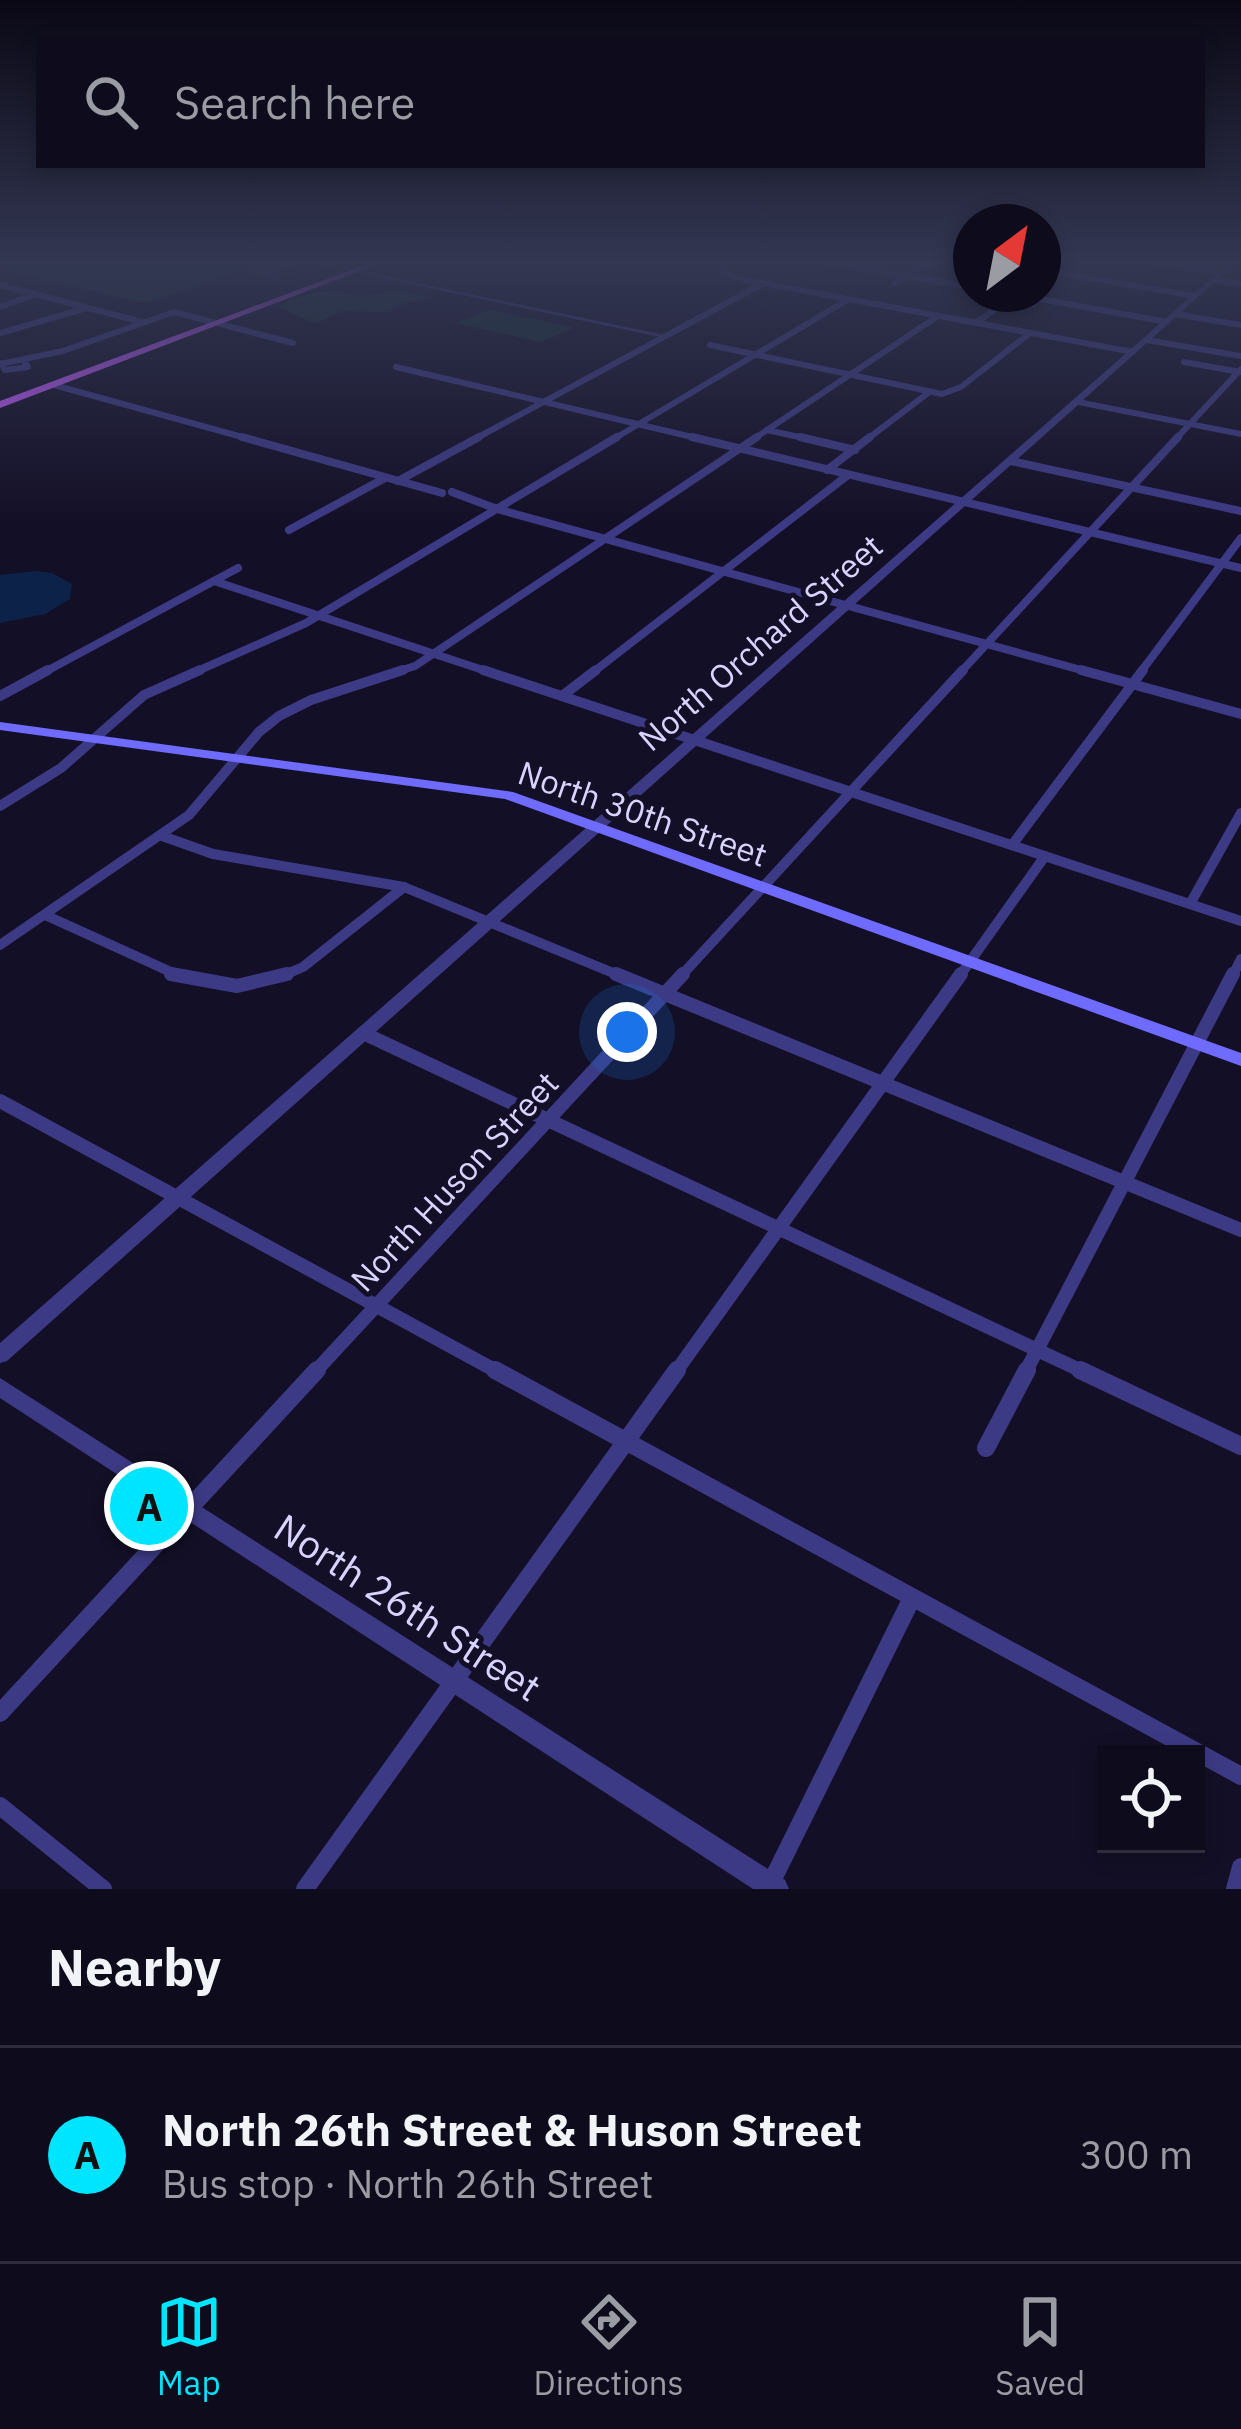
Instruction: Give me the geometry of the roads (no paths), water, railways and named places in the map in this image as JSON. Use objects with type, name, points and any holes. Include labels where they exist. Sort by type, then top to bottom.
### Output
[{"type":"main road","points":[[0,405],[147,349]]},
{"type":"main road","name":"North 30th Street","points":[[0,726],[508,796],[1241,1060]]},
{"type":"street","points":[[0,363],[5,370],[18,371],[28,367],[23,360],[68,349]]},
{"type":"street","points":[[398,481],[641,349]]},
{"type":"street","points":[[729,349],[928,393],[957,389],[1009,349]]},
{"type":"street","points":[[0,806],[61,768],[120,711],[160,686],[318,616],[766,349]]},
{"type":"street","points":[[0,945],[162,836],[200,805],[259,732],[288,711],[400,674],[434,654],[889,349]]},
{"type":"street","points":[[1118,349],[1133,352]]},
{"type":"street","name":"North Orchard Street","points":[[0,1354],[1136,349]]},
{"type":"street","points":[[1177,349],[1240,368]]},
{"type":"street","points":[[1184,362],[1240,368]]},
{"type":"street","points":[[396,367],[1241,568]]},
{"type":"street","name":"North Huson Street","points":[[0,1713],[1240,368]]},
{"type":"street","points":[[54,385],[1241,714]]},
{"type":"street","points":[[827,470],[928,393]]},
{"type":"street","points":[[1078,402],[1241,434]]},
{"type":"street","points":[[767,430],[855,450]]},
{"type":"street","points":[[1011,461],[1241,511]]},
{"type":"street","points":[[562,696],[848,475]]},
{"type":"street","points":[[289,530],[386,478]]},
{"type":"street","points":[[1012,845],[1241,538]]},
{"type":"street","points":[[0,696],[238,568]]},
{"type":"street","points":[[214,581],[1241,921]]},
{"type":"street","points":[[1190,904],[1241,813]]},
{"type":"street","points":[[162,836],[213,854],[404,887],[1241,1230]]},
{"type":"street","points":[[305,1889],[1045,856]]},
{"type":"street","points":[[45,915],[185,980],[246,986],[303,967],[404,887]]},
{"type":"street","points":[[986,1448],[1241,959]]},
{"type":"street","points":[[363,1033],[1241,1446]]},
{"type":"street","points":[[0,1101],[1241,1776]]},
{"type":"street","name":"North 26th Street","points":[[0,1387],[771,1888]]},
{"type":"street","points":[[771,1888],[912,1598]]},
{"type":"street","points":[[0,1806],[103,1889]]},
{"type":"street","points":[[1235,1889],[1241,1867]]},
{"type":"water","points":[[52,573],[72,584],[70,599],[45,614],[0,623],[0,575]]},
{"type":"place","name":"North 26th Street & Huson Street","points":[[149,1506]]}]
